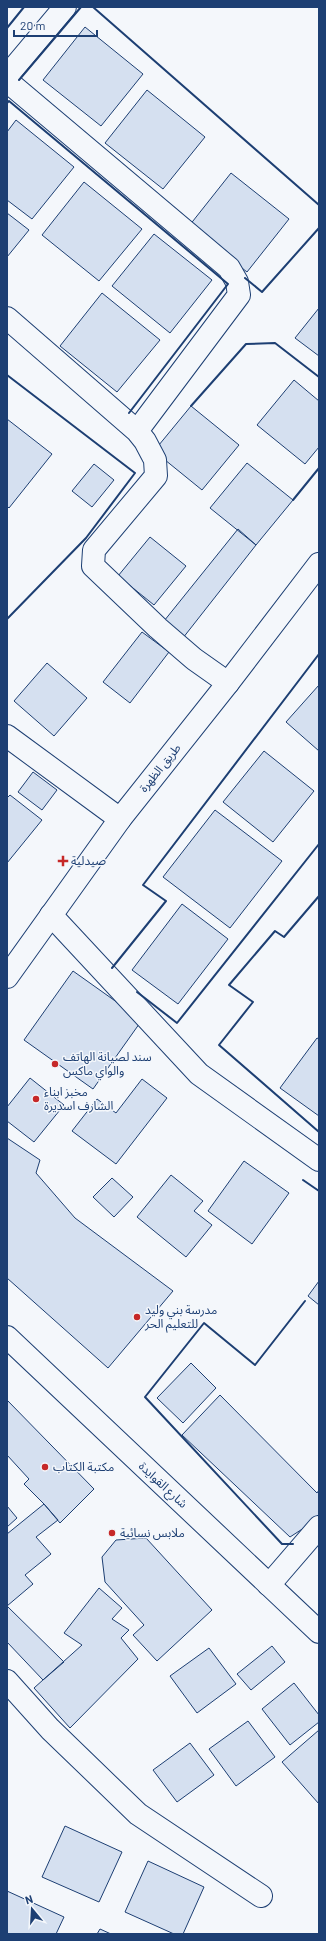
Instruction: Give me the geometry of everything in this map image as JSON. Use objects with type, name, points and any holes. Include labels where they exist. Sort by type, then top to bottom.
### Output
[{"type":"street","points":[[7,76],[65,7]]},
{"type":"street","points":[[7,81],[229,268],[237,282],[239,295],[136,431]]},
{"type":"street","points":[[7,318],[136,431],[145,441],[155,460],[156,476],[94,550],[93,566],[164,633],[194,659],[228,683]]},
{"type":"street","name":"طريق الظهرة","points":[[7,977],[120,819],[228,683],[319,564]]},
{"type":"street","points":[[7,736],[120,819]]},
{"type":"street","points":[[51,915],[199,1074],[319,1160]]},
{"type":"street","name":"شارع القوايدة","points":[[7,1337],[319,1632]]},
{"type":"street","points":[[269,1585],[319,1527]]},
{"type":"street","points":[[7,1681],[50,1729],[138,1814],[261,1896]]},
{"type":"building","points":[[85,27],[143,74],[101,126],[43,80]]},
{"type":"building","points":[[147,90],[205,137],[163,189],[105,143]]},
{"type":"building","points":[[16,120],[74,167],[32,219],[7,200],[7,132]]},
{"type":"building","points":[[231,173],[289,219],[247,272],[189,226]]},
{"type":"building","points":[[84,182],[142,229],[99,281],[42,235]]},
{"type":"building","points":[[7,213],[29,230],[7,257]]},
{"type":"building","points":[[154,234],[212,280],[170,333],[112,286]]},
{"type":"building","points":[[102,293],[160,340],[117,392],[60,346]]},
{"type":"building","points":[[319,308],[319,356],[295,338]]},
{"type":"building","points":[[294,380],[319,401],[319,447],[305,464],[257,425]]},
{"type":"building","points":[[191,406],[239,445],[202,490],[154,451]]},
{"type":"building","points":[[7,419],[52,454],[9,508],[7,506]]},
{"type":"building","points":[[247,463],[293,500],[256,545],[210,508]]},
{"type":"building","points":[[94,464],[114,480],[92,507],[72,491]]},
{"type":"building","points":[[238,529],[256,545],[179,643],[160,626]]},
{"type":"building","points":[[150,537],[186,566],[154,605],[118,576]]},
{"type":"building","points":[[142,632],[169,652],[130,703],[103,682]]},
{"type":"building","points":[[47,663],[87,698],[54,736],[14,701]]},
{"type":"building","points":[[319,685],[319,751],[286,722]]},
{"type":"building","points":[[264,751],[314,791],[273,842],[223,802]]},
{"type":"building","points":[[33,772],[57,790],[42,810],[18,792]]},
{"type":"building","points":[[10,795],[42,820],[7,863],[7,798]]},
{"type":"building","points":[[215,810],[282,861],[230,928],[163,877]]},
{"type":"building","points":[[182,904],[228,939],[178,1004],[132,970]]},
{"type":"building","points":[[73,971],[142,1020],[93,1089],[24,1040]]},
{"type":"building","points":[[317,1038],[319,1039],[319,1116],[280,1088]]},
{"type":"building","points":[[30,1078],[64,1105],[34,1142],[7,1121],[7,1107]]},
{"type":"building","points":[[142,1079],[167,1098],[116,1164],[72,1131],[97,1099],[116,1113]]},
{"type":"building","points":[[7,1138],[40,1160],[36,1173],[75,1218],[173,1291],[108,1368],[7,1278]]},
{"type":"building","points":[[244,1161],[289,1193],[252,1244],[208,1211]]},
{"type":"building","points":[[171,1175],[203,1201],[194,1211],[212,1225],[186,1257],[137,1217]]},
{"type":"building","points":[[112,1178],[133,1197],[114,1217],[93,1197]]},
{"type":"building","points":[[319,1281],[319,1305],[308,1296]]},
{"type":"building","points":[[191,1363],[216,1388],[183,1423],[157,1398]]},
{"type":"building","points":[[220,1395],[317,1493],[319,1490],[319,1514],[310,1524],[290,1537],[182,1435]]},
{"type":"building","name":"مكتبة الكتاب","points":[[7,1400],[94,1489],[60,1523],[24,1484],[29,1479],[7,1455]]},
{"type":"building","points":[[44,1504],[58,1520],[36,1537],[51,1554],[25,1575],[33,1584],[7,1606],[7,1534]]},
{"type":"building","points":[[7,1506],[17,1518],[7,1527]]},
{"type":"building","points":[[146,1538],[212,1610],[157,1661],[133,1635],[144,1625],[105,1582],[102,1557],[116,1540]]},
{"type":"building","points":[[99,1588],[122,1608],[112,1619],[129,1630],[121,1638],[138,1659],[70,1728],[34,1688],[82,1645],[64,1633]]},
{"type":"building","points":[[7,1606],[64,1662],[43,1680],[7,1642]]},
{"type":"building","points":[[272,1646],[285,1662],[251,1690],[237,1674]]},
{"type":"building","points":[[209,1648],[236,1684],[197,1713],[170,1676]]},
{"type":"building","points":[[294,1683],[319,1715],[319,1722],[290,1745],[262,1709]]},
{"type":"building","points":[[248,1721],[275,1757],[236,1786],[209,1749]]},
{"type":"building","points":[[319,1730],[319,1804],[282,1762]]},
{"type":"building","points":[[190,1743],[214,1775],[177,1802],[153,1770]]},
{"type":"building","points":[[65,1826],[122,1852],[99,1902],[42,1877]]},
{"type":"building","points":[[148,1861],[204,1887],[183,1934],[174,1934],[125,1912]]},
{"type":"building","points":[[7,1891],[64,1917],[56,1934],[7,1934]]},
{"type":"building","points":[[100,1929],[111,1934],[97,1934]]},
{"type":"wall","points":[[7,28],[24,7]]},
{"type":"wall","points":[[19,80],[81,7]]},
{"type":"wall","points":[[93,7],[319,205]]},
{"type":"wall","points":[[7,103],[9,101],[228,284],[129,413]]},
{"type":"wall","points":[[245,278],[262,292],[319,228]]},
{"type":"wall","points":[[191,406],[246,344],[275,343],[319,377]]},
{"type":"wall","points":[[7,375],[135,473],[86,538],[7,619]]},
{"type":"wall","points":[[293,500],[319,468]]},
{"type":"wall","points":[[112,968],[166,901],[143,885],[319,654]]},
{"type":"wall","points":[[137,992],[177,1023],[319,844]]},
{"type":"wall","points":[[319,896],[284,937],[275,931],[229,985],[253,1002],[219,1045],[319,1132]]},
{"type":"wall","points":[[303,1180],[319,1191]]},
{"type":"wall","points":[[293,1544],[282,1544],[145,1397],[204,1323],[255,1365],[305,1301]]},
{"type":"place","name":"صيدلية","points":[[63,861]]},
{"type":"place","name":"سند لصيانة الهاتف والواي ماكس","points":[[55,1064]]},
{"type":"place","name":"مخبز ابناء الشارف اسديرة","points":[[36,1099]]},
{"type":"place","name":"مدرسة بني وليد للتعليم الحر","points":[[137,1317]]},
{"type":"place","name":"مكتبة الكتاب","points":[[45,1467]]},
{"type":"place","name":"ملابس نسائية","points":[[112,1533]]}]
